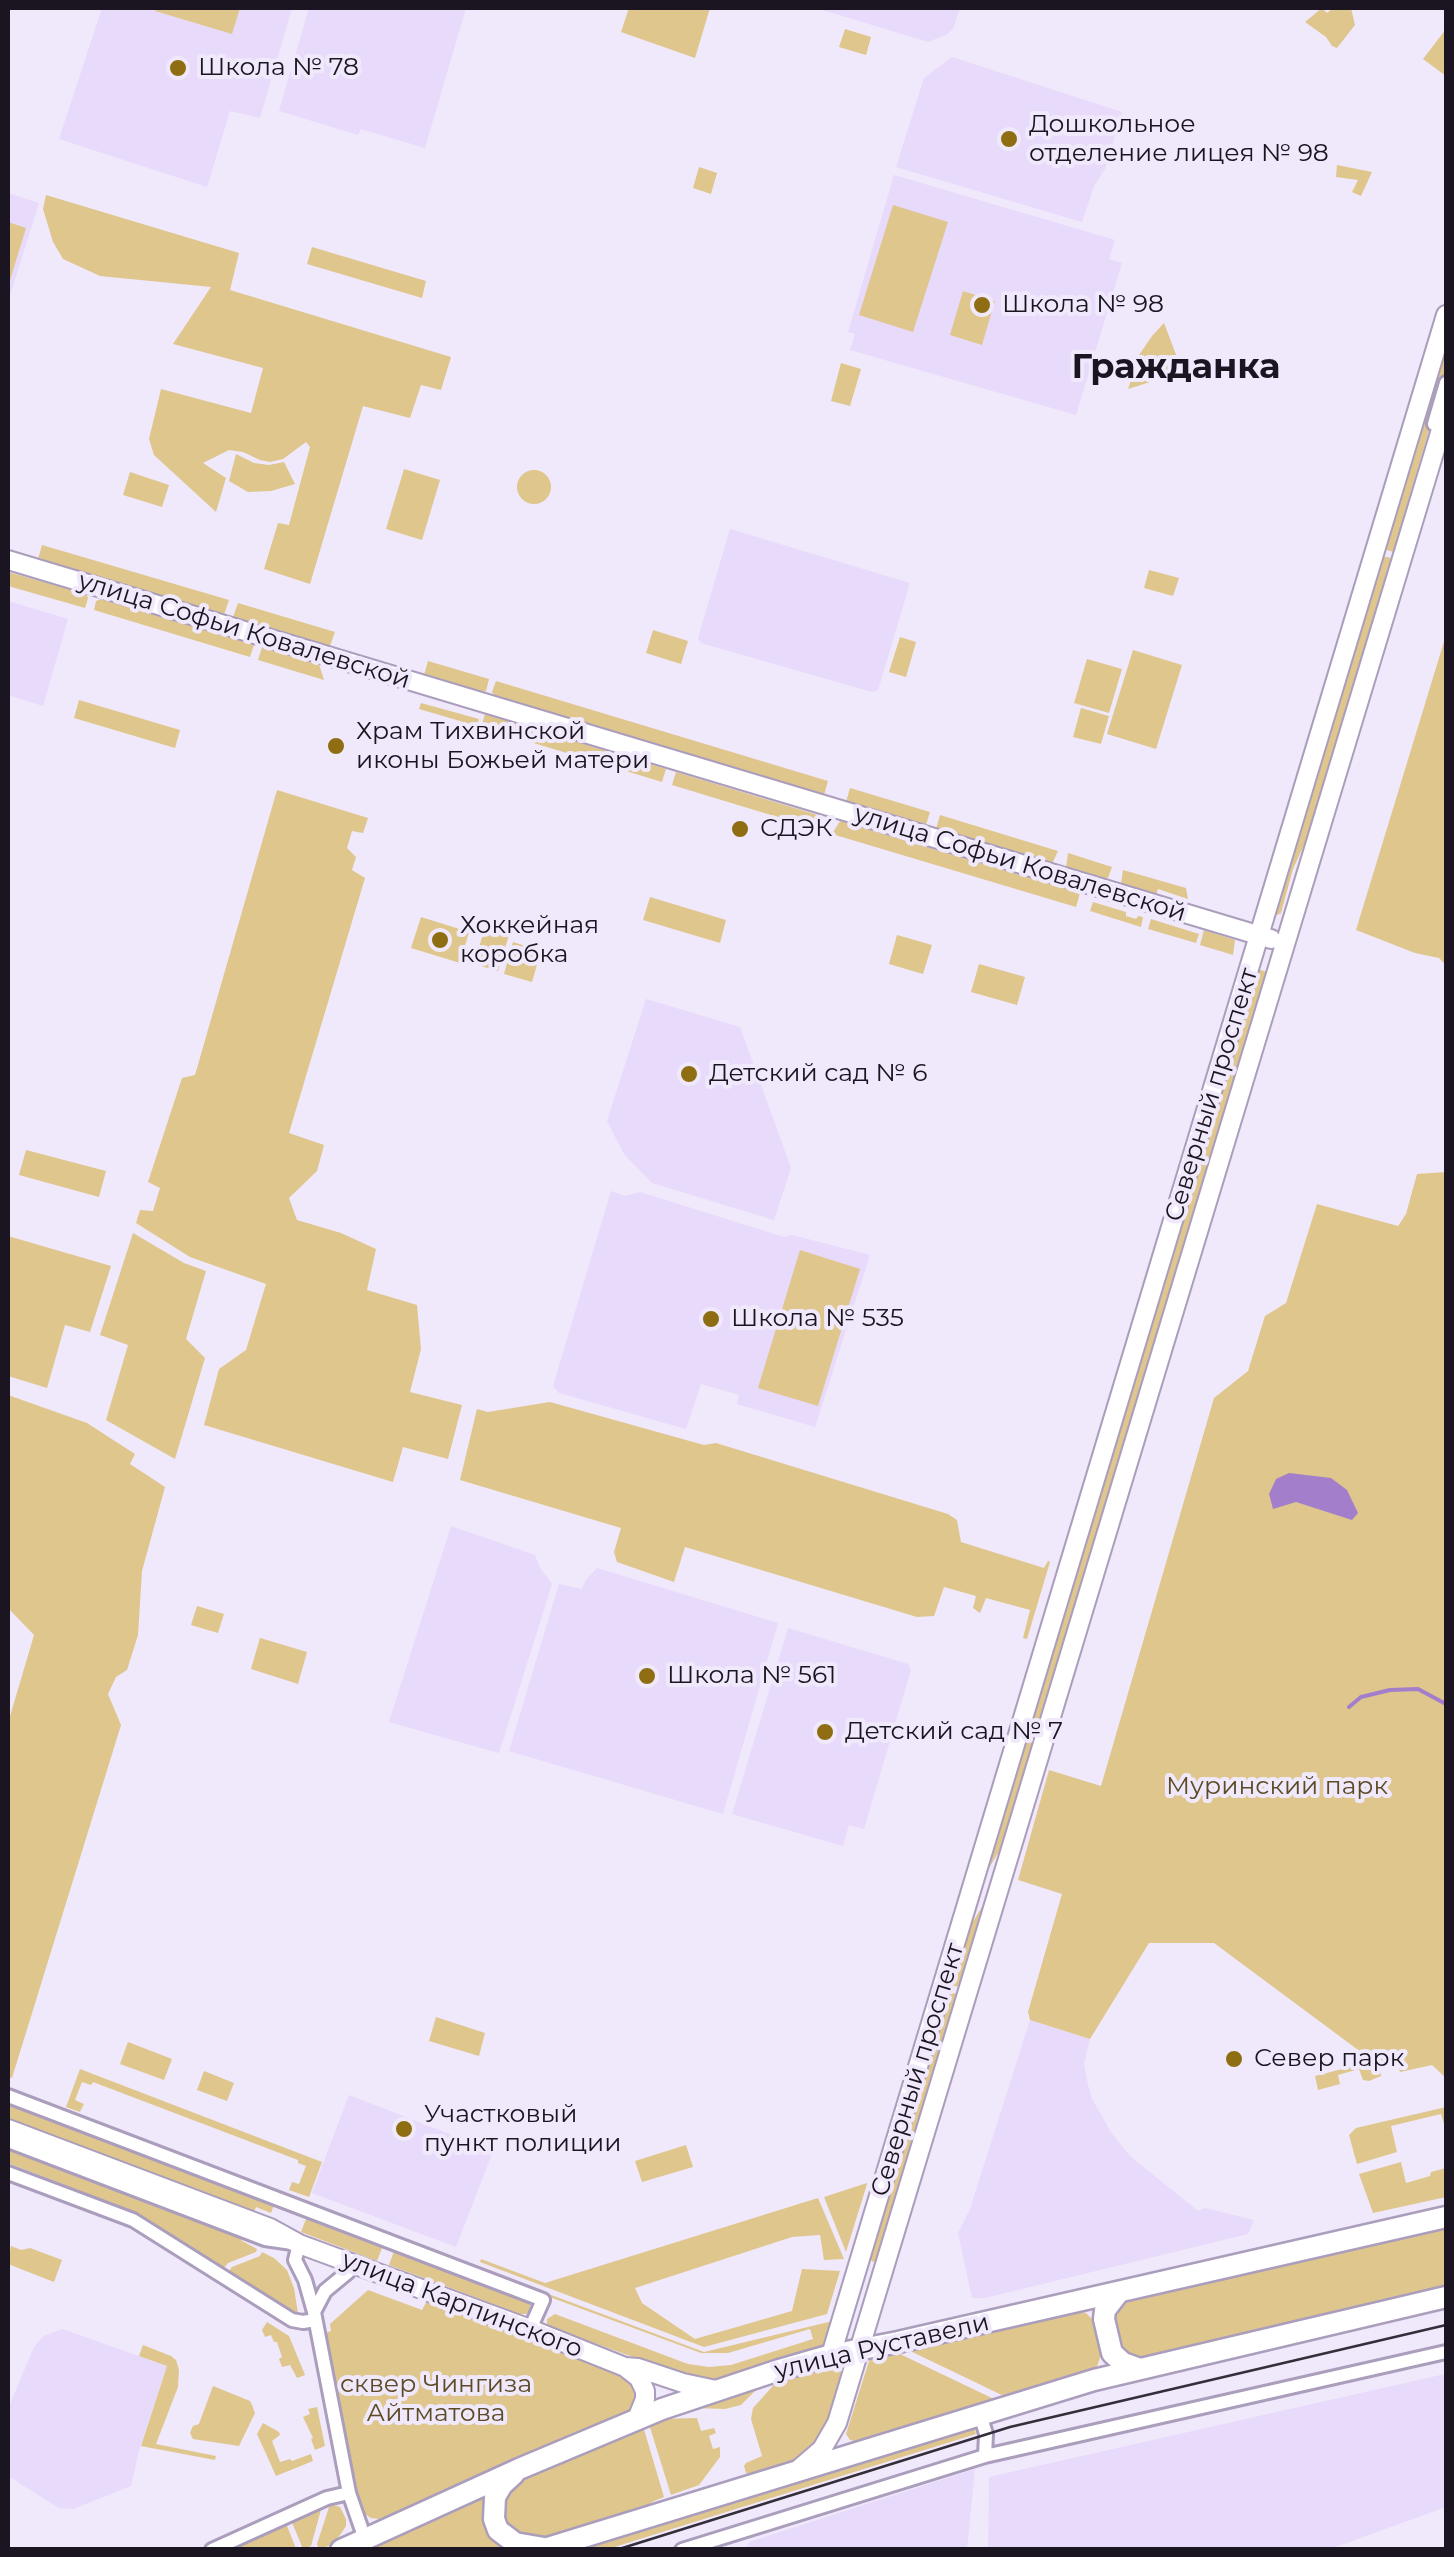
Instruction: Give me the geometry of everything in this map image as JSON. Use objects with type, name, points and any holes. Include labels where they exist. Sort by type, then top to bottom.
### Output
[{"type":"main road","name":"Северный проспект","points":[[831,2355],[1446,315]]},
{"type":"main road","name":"Северный проспект","points":[[800,2468],[822,2449],[837,2423],[1282,942],[1295,918],[1446,413]]},
{"type":"main road","name":"улица Софьи Ковалевской","points":[[8,560],[1282,942]]},
{"type":"main road","points":[[977,1874],[1002,1882]]},
{"type":"main road","name":"улица Карпинского","points":[[8,2129],[258,2224],[299,2244],[625,2366],[716,2390]]},
{"type":"main road","name":"улица Руставели","points":[[341,2550],[637,2420],[716,2390],[831,2355],[1446,2217]]},
{"type":"main road","points":[[859,2265],[884,2272]]},
{"type":"main road","points":[[1119,2292],[1105,2310],[1112,2352],[1122,2363],[1137,2368]]},
{"type":"main road","points":[[519,2469],[502,2485],[494,2519],[505,2538],[542,2549],[1137,2368],[1446,2297]]},
{"type":"main road","points":[[1073,2302],[1088,2308],[1097,2320],[1105,2355],[1094,2380]]},
{"type":"main road","points":[[625,2366],[645,2392],[637,2420]]},
{"type":"street","name":"Северный проспект","points":[[1282,942],[1446,383]]},
{"type":"street","points":[[8,2096],[543,2300],[530,2328]]},
{"type":"street","name":"улица Карпинского","points":[[8,2141],[265,2239],[299,2244]]},
{"type":"street","points":[[8,2172],[133,2220],[298,2322],[314,2316],[325,2290],[348,2272],[352,2263]]},
{"type":"street","points":[[299,2244],[295,2260],[314,2316],[348,2493],[365,2539]]},
{"type":"street","points":[[682,2550],[985,2456],[1446,2352]]},
{"type":"street","points":[[980,2414],[986,2434],[985,2456]]},
{"type":"street","points":[[212,2550],[328,2498],[348,2493]]},
{"type":"shaded area","name":"Школа № 78","points":[[102,8],[292,8],[260,118],[230,111],[207,187],[59,139]]},
{"type":"shaded area","points":[[309,8],[466,8],[425,148],[361,129],[358,135],[279,111]]},
{"type":"shaded area","points":[[816,8],[960,8],[953,29],[928,42]]},
{"type":"shaded area","name":"Дошкольное отделение лицея № 98","points":[[952,57],[1122,112],[1105,169],[1094,186],[1082,222],[896,167],[924,78]]},
{"type":"shaded area","name":"Школа № 98","points":[[894,175],[1115,240],[1109,259],[1122,263],[1076,415],[850,350],[855,334],[848,332]]},
{"type":"shaded area","points":[[8,193],[39,203],[8,302]]},
{"type":"shaded area","points":[[730,529],[910,583],[878,690],[872,692],[701,643],[698,638]]},
{"type":"shaded area","points":[[8,601],[68,619],[43,706],[8,695]]},
{"type":"shaded area","name":"Детский сад № 6","points":[[646,999],[740,1027],[791,1168],[774,1220],[652,1183],[624,1154],[607,1121]]},
{"type":"shaded area","name":"Школа № 535","points":[[611,1191],[625,1196],[640,1192],[784,1237],[792,1235],[870,1255],[815,1427],[737,1404],[739,1395],[701,1384],[686,1429],[559,1393],[553,1386]]},
{"type":"shaded area","points":[[1289,1473],[1331,1478],[1347,1490],[1358,1513],[1352,1520],[1296,1502],[1273,1509],[1269,1494],[1276,1479]]},
{"type":"shaded area","points":[[451,1526],[535,1555],[552,1584],[499,1753],[389,1722]]},
{"type":"shaded area","name":"Школа № 561","points":[[597,1568],[778,1623],[723,1814],[509,1751],[559,1584],[582,1589]]},
{"type":"shaded area","name":"Детский сад № 7","points":[[788,1628],[908,1664],[911,1670],[864,1829],[849,1825],[843,1846],[732,1814]]},
{"type":"shaded area","points":[[1030,2020],[1090,2039],[1084,2064],[1088,2085],[1112,2134],[1130,2156],[1198,2211],[1205,2208],[1254,2220],[1248,2234],[972,2298],[958,2233],[970,2209]]},
{"type":"shaded area","points":[[349,2095],[493,2151],[456,2247],[312,2193]]},
{"type":"shaded area","points":[[62,2329],[167,2366],[131,2486],[73,2509],[59,2508],[8,2476],[8,2409],[34,2347],[44,2336]]},
{"type":"shaded area","points":[[1445,2374],[1446,2507],[1330,2549],[988,2550],[989,2477]]},
{"type":"shaded area","points":[[975,2469],[967,2549],[746,2549],[749,2542]]},
{"type":"green space","points":[[240,8],[232,34],[155,11]]},
{"type":"green space","points":[[629,8],[710,8],[695,58],[621,32]]},
{"type":"green space","points":[[1322,8],[1327,13],[1333,8],[1351,8],[1355,25],[1337,48],[1305,22]]},
{"type":"green space","points":[[845,29],[871,37],[866,55],[839,47]]},
{"type":"green space","points":[[1446,29],[1446,76],[1423,59]]},
{"type":"green space","points":[[1337,165],[1372,172],[1361,196],[1352,192],[1358,180],[1336,177]]},
{"type":"green space","points":[[699,167],[717,173],[711,194],[693,188]]},
{"type":"green space","points":[[46,195],[239,253],[230,290],[451,357],[441,390],[421,385],[410,418],[363,406],[310,584],[264,569],[278,523],[289,525],[310,447],[306,442],[283,459],[270,462],[229,450],[203,463],[226,478],[216,512],[154,455],[149,439],[161,389],[251,413],[263,368],[173,344],[211,287],[100,276],[63,259],[43,209]]},
{"type":"green space","points":[[893,205],[948,222],[913,332],[859,315]]},
{"type":"green space","points":[[8,222],[26,228],[8,287]]},
{"type":"green space","points":[[312,247],[426,281],[422,298],[307,264]]},
{"type":"green space","points":[[963,291],[995,301],[982,345],[950,335]]},
{"type":"green space","points":[[1164,323],[1180,365],[1166,377],[1128,389],[1139,355]]},
{"type":"green space","points":[[1446,340],[1446,373],[1393,552],[1384,549]]},
{"type":"green space","points":[[841,363],[861,369],[850,406],[831,401]]},
{"type":"green space","points":[[236,454],[254,463],[284,462],[295,484],[248,492],[229,481]]},
{"type":"green space","points":[[404,469],[440,480],[422,540],[386,529]]},
{"type":"green space","points":[[534,470],[546,475],[551,487],[546,499],[534,504],[522,499],[517,487],[522,475]]},
{"type":"green space","points":[[130,472],[169,485],[162,507],[123,495]]},
{"type":"green space","points":[[42,545],[229,600],[224,615],[38,559]]},
{"type":"green space","points":[[1382,556],[1391,558],[1308,836],[1277,915],[1275,913]]},
{"type":"green space","points":[[1149,570],[1179,578],[1173,596],[1144,588]]},
{"type":"green space","points":[[8,572],[86,594],[85,608],[8,586]]},
{"type":"green space","points":[[101,599],[254,645],[250,657],[94,610],[96,601]]},
{"type":"green space","points":[[238,603],[335,632],[330,646],[233,617]]},
{"type":"green space","points":[[653,630],[688,641],[681,664],[646,653]]},
{"type":"green space","points":[[1446,635],[1446,965],[1439,958],[1356,930]]},
{"type":"green space","points":[[900,637],[916,642],[906,677],[889,672]]},
{"type":"green space","points":[[262,647],[319,664],[324,680],[258,660]]},
{"type":"green space","points":[[1133,650],[1182,665],[1156,749],[1107,734]]},
{"type":"green space","points":[[1087,659],[1122,669],[1109,713],[1074,703]]},
{"type":"green space","points":[[428,661],[489,679],[486,691],[424,675]]},
{"type":"green space","points":[[496,681],[828,781],[824,795],[495,696],[492,692]]},
{"type":"green space","points":[[79,700],[180,730],[175,748],[74,718]]},
{"type":"green space","points":[[421,703],[479,719],[477,726],[419,709]]},
{"type":"green space","points":[[1081,708],[1109,716],[1101,744],[1073,737]]},
{"type":"green space","points":[[485,714],[666,769],[662,782],[481,727]]},
{"type":"green space","points":[[676,772],[821,816],[817,829],[672,785]]},
{"type":"green space","points":[[850,788],[930,812],[926,825],[846,802]]},
{"type":"green space","points":[[277,790],[368,818],[363,833],[352,831],[347,848],[356,857],[352,870],[365,878],[289,1133],[324,1145],[317,1171],[289,1198],[297,1220],[376,1249],[367,1290],[417,1305],[421,1349],[410,1392],[462,1405],[448,1459],[403,1447],[393,1482],[204,1425],[219,1369],[246,1350],[266,1284],[190,1257],[136,1223],[140,1210],[153,1211],[160,1188],[148,1182],[182,1078],[195,1075]]},
{"type":"green space","points":[[940,815],[1058,851],[1052,864],[936,829]]},
{"type":"green space","points":[[840,821],[1080,893],[1076,907],[832,834]]},
{"type":"green space","points":[[1068,853],[1112,867],[1108,878],[1066,868]]},
{"type":"green space","points":[[1123,870],[1186,888],[1188,899],[1158,889],[1156,895],[1121,884]]},
{"type":"green space","points":[[650,897],[726,920],[720,943],[643,920]]},
{"type":"green space","points":[[1093,902],[1136,919],[1143,917],[1141,927],[1090,911]]},
{"type":"green space","name":"Хоккейная коробка","points":[[421,917],[469,932],[460,963],[411,948]]},
{"type":"green space","points":[[1151,919],[1199,934],[1196,943],[1148,929]]},
{"type":"green space","points":[[486,924],[510,932],[498,971],[474,964]]},
{"type":"green space","points":[[1204,930],[1235,940],[1233,955],[1200,945]]},
{"type":"green space","points":[[897,935],[932,945],[923,974],[889,964]]},
{"type":"green space","points":[[513,942],[541,951],[532,982],[504,974]]},
{"type":"green space","points":[[979,964],[1025,977],[1017,1005],[971,992]]},
{"type":"green space","points":[[1258,969],[1267,972],[1007,1838],[989,1868]]},
{"type":"green space","points":[[26,1150],[106,1171],[99,1197],[19,1175]]},
{"type":"green space","name":"Муринский парк","points":[[1446,1172],[1446,2078],[1432,2065],[1400,2072],[1397,2062],[1380,2066],[1381,2076],[1369,2081],[1363,2080],[1359,2069],[1338,2075],[1340,2084],[1318,2090],[1315,2076],[1373,2061],[1214,1943],[1149,1943],[1090,2039],[1030,2020],[1028,2012],[1062,1894],[1018,1880],[1049,1770],[1101,1786],[1214,1398],[1248,1371],[1265,1316],[1286,1303],[1317,1204],[1398,1226],[1406,1214],[1417,1174]]},
{"type":"green space","points":[[133,1233],[184,1263],[206,1271],[186,1339],[205,1358],[175,1459],[106,1420],[128,1345],[100,1335]]},
{"type":"green space","points":[[8,1236],[111,1266],[90,1332],[65,1325],[47,1388],[8,1376]]},
{"type":"green space","points":[[800,1250],[860,1269],[818,1406],[758,1388]]},
{"type":"green space","points":[[8,1395],[87,1423],[135,1454],[130,1464],[165,1487],[142,1571],[138,1635],[127,1670],[116,1677],[108,1694],[121,1725],[12,2078],[8,2077],[8,1723],[34,1635],[8,1608]]},
{"type":"green space","points":[[550,1402],[704,1445],[716,1443],[948,1514],[957,1520],[961,1542],[1044,1568],[1048,1561],[1027,1639],[1023,1638],[1030,1610],[986,1598],[980,1613],[973,1608],[976,1596],[944,1587],[934,1616],[917,1617],[685,1547],[674,1582],[617,1562],[614,1552],[621,1528],[460,1480],[477,1409],[488,1412]]},
{"type":"green space","points":[[197,1606],[224,1614],[218,1633],[191,1625]]},
{"type":"green space","points":[[260,1638],[307,1652],[298,1684],[251,1669]]},
{"type":"green space","points":[[987,1899],[962,1988],[952,1985],[969,1928]]},
{"type":"green space","points":[[950,1992],[960,1995],[879,2260],[873,2262],[868,2257]]},
{"type":"green space","points":[[436,2017],[485,2033],[479,2056],[429,2041]]},
{"type":"green space","points":[[128,2042],[172,2059],[164,2080],[120,2064]]},
{"type":"green space","points":[[80,2069],[322,2162],[309,2197],[289,2190],[292,2182],[299,2184],[306,2166],[298,2160],[93,2082],[82,2082],[75,2100],[84,2104],[80,2112],[66,2107]]},
{"type":"green space","points":[[204,2071],[234,2083],[227,2101],[197,2090]]},
{"type":"green space","points":[[8,2105],[274,2205],[271,2213],[256,2207],[254,2212],[8,2119]]},
{"type":"green space","points":[[1446,2107],[1446,2124],[1441,2114],[1391,2126],[1397,2152],[1357,2164],[1349,2135],[1356,2128]]},
{"type":"green space","points":[[686,2145],[693,2167],[642,2182],[635,2161]]},
{"type":"green space","points":[[8,2148],[236,2234],[256,2252],[224,2268],[134,2212],[8,2163]]},
{"type":"green space","points":[[1401,2162],[1406,2183],[1446,2168],[1446,2197],[1373,2213],[1359,2174]]},
{"type":"green space","points":[[867,2184],[846,2252],[824,2197]]},
{"type":"green space","points":[[818,2198],[844,2259],[824,2260],[820,2235],[792,2237],[635,2288],[642,2303],[695,2339],[792,2311],[802,2269],[840,2271],[827,2314],[704,2347],[480,2262],[481,2259],[545,2283]]},
{"type":"green space","points":[[306,2219],[382,2248],[377,2261],[301,2232]]},
{"type":"green space","points":[[1446,2225],[1446,2289],[1135,2360],[1124,2358],[1109,2310],[1123,2300]]},
{"type":"green space","points":[[11,2246],[30,2248],[62,2260],[54,2282],[8,2264]]},
{"type":"green space","points":[[394,2251],[525,2300],[530,2310],[520,2314],[389,2265]]},
{"type":"green space","points":[[262,2252],[287,2270],[298,2313],[229,2271]]},
{"type":"green space","points":[[479,2268],[704,2352],[837,2320],[828,2340],[818,2349],[729,2377],[699,2381],[550,2327],[547,2319],[555,2314],[688,2364],[709,2367],[731,2365],[813,2339],[810,2329],[728,2353],[701,2353]]},
{"type":"green space","name":"сквер Чингиза Айтматова","points":[[368,2290],[422,2310],[431,2301],[613,2369],[640,2385],[634,2412],[387,2520],[371,2518],[357,2499],[326,2333],[331,2331],[330,2324]]},
{"type":"green space","points":[[1075,2311],[1086,2313],[1093,2320],[1101,2355],[1096,2369],[1006,2397],[906,2349]]},
{"type":"green space","points":[[267,2322],[289,2336],[305,2375],[297,2378],[290,2365],[282,2367],[277,2342],[271,2335],[265,2337],[262,2330]]},
{"type":"green space","points":[[143,2345],[171,2356],[179,2370],[178,2387],[156,2444],[216,2456],[215,2460],[141,2446],[167,2366],[139,2356]]},
{"type":"green space","points":[[898,2351],[996,2400],[858,2442],[850,2440],[846,2434],[869,2361]]},
{"type":"green space","points":[[840,2363],[845,2368],[826,2429],[813,2445],[788,2464],[753,2475],[746,2473],[746,2463],[762,2456],[751,2419],[753,2408],[781,2377]]},
{"type":"green space","points":[[213,2386],[252,2405],[255,2413],[239,2446],[193,2439],[190,2433],[199,2424]]},
{"type":"green space","points":[[760,2386],[741,2405],[725,2409],[692,2408]]},
{"type":"green space","points":[[317,2407],[325,2446],[315,2450],[303,2417],[310,2414],[308,2409]]},
{"type":"green space","points":[[697,2418],[701,2431],[714,2428],[716,2433],[709,2436],[713,2449],[720,2447],[720,2457],[699,2485],[671,2495],[649,2424],[660,2419]]},
{"type":"green space","points":[[263,2423],[279,2432],[272,2441],[280,2462],[311,2454],[313,2461],[276,2476],[257,2434]]},
{"type":"green space","points":[[643,2426],[664,2497],[638,2511],[537,2543],[508,2534],[498,2508],[512,2483]]},
{"type":"green space","points":[[969,2427],[976,2434],[608,2549],[577,2550]]},
{"type":"green space","points":[[484,2495],[509,2550],[362,2550]]},
{"type":"green space","points":[[330,2504],[340,2507],[346,2526],[334,2544],[319,2549],[317,2544]]},
{"type":"green space","points":[[322,2506],[311,2546],[303,2549],[291,2520]]},
{"type":"green space","points":[[286,2523],[296,2549],[227,2550]]},
{"type":"waterway","points":[[1349,1707],[1361,1697],[1418,1689],[1446,1704]]},
{"type":"tram line","points":[[616,2550],[1010,2427],[1446,2325]]},
{"type":"place","name":"Школа № 78","points":[[178,68]]},
{"type":"place","name":"Дошкольное отделение лицея № 98","points":[[1009,139]]},
{"type":"place","name":"Школа № 98","points":[[982,305]]},
{"type":"place","name":"Храм Тихвинской иконы Божьей матери","points":[[336,746]]},
{"type":"place","name":"СДЭК","points":[[740,829]]},
{"type":"place","name":"Хоккейная коробка","points":[[440,940]]},
{"type":"place","name":"Детский сад № 6","points":[[689,1074]]},
{"type":"place","name":"Школа № 535","points":[[711,1319]]},
{"type":"place","name":"Школа № 561","points":[[647,1676]]},
{"type":"place","name":"Детский сад № 7","points":[[825,1732]]},
{"type":"place","name":"Север парк","points":[[1234,2059]]},
{"type":"place","name":"Участковый пункт полиции","points":[[404,2129]]},
{"type":"district","name":"Гражданка","points":[[1176,368]]}]
